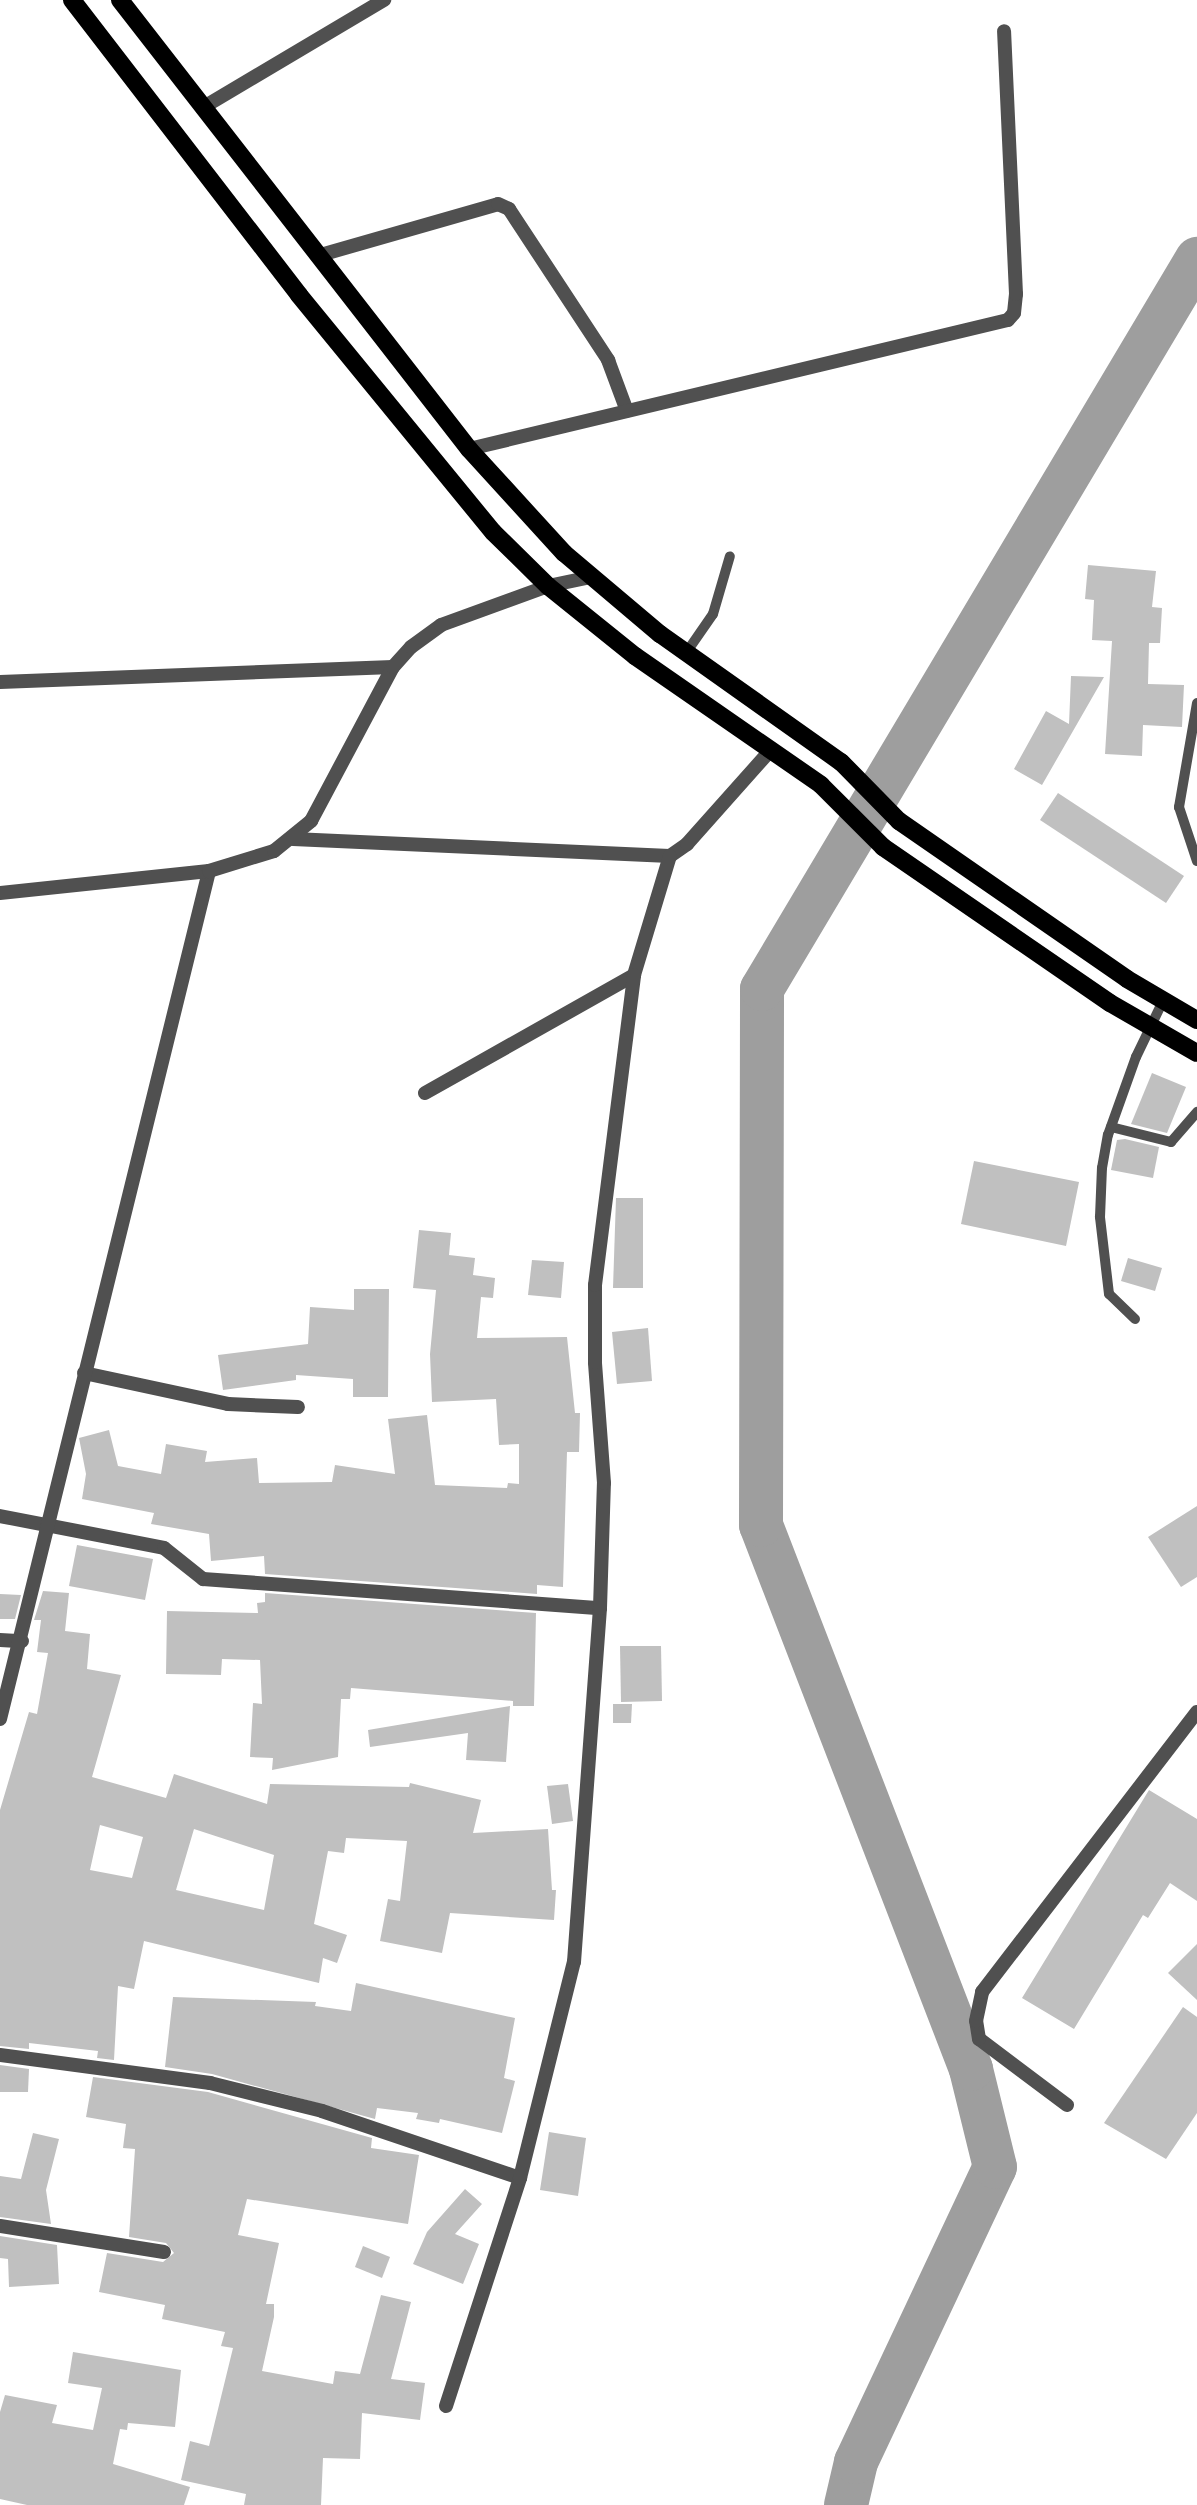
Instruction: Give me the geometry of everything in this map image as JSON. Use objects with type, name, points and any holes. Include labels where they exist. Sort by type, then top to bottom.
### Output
[{"type":"main road","points":[[72,0],[299,295],[493,532],[548,586],[635,656],[821,785],[883,847],[1148,1026],[1197,1053]]},
{"type":"main road","points":[[120,0],[468,449],[521,510],[591,577],[686,653],[841,762],[900,821],[1163,1001],[1197,1020]]},
{"type":"street","points":[[202,108],[384,0]]},
{"type":"street","points":[[468,449],[1008,320],[1014,313],[1016,293],[1004,32]]},
{"type":"street","points":[[317,256],[498,204],[509,209],[608,360],[627,411]]},
{"type":"street","points":[[0,893],[209,872],[274,851],[293,839],[311,821],[393,667],[441,625],[548,586],[591,577]]},
{"type":"street","points":[[0,682],[393,667]]},
{"type":"street","points":[[293,839],[670,856],[687,844],[770,751]]},
{"type":"street","points":[[446,2406],[520,2178],[574,1962],[600,1608],[604,1483],[594,1362],[596,1285],[634,975],[670,856]]},
{"type":"street","points":[[0,1718],[22,1641],[45,1526],[209,872]]},
{"type":"street","points":[[425,1093],[634,975]]},
{"type":"street","points":[[84,1373],[228,1404],[298,1407]]},
{"type":"street","points":[[0,1516],[164,1548],[203,1579],[600,1608]]},
{"type":"street","points":[[0,1640],[22,1641]]},
{"type":"street","points":[[1067,2105],[979,2039],[976,2021],[982,1992],[1197,1712]]},
{"type":"street","points":[[0,2055],[210,2083],[321,2111],[520,2178]]},
{"type":"street","points":[[0,2226],[164,2252]]},
{"type":"lane","points":[[686,653],[713,614],[730,556]]},
{"type":"lane","points":[[1197,703],[1179,807],[1197,861]]},
{"type":"lane","points":[[1135,1319],[1109,1294],[1100,1217],[1102,1168],[1111,1127],[1148,1026],[1163,1001]]},
{"type":"lane","points":[[1111,1127],[1171,1142],[1197,1112]]},
{"type":"building","points":[[1088,565],[1156,571],[1152,607],[1162,608],[1160,643],[1149,643],[1148,684],[1184,685],[1182,727],[1143,725],[1142,756],[1105,754],[1112,641],[1092,640],[1094,600],[1085,599]]},
{"type":"building","points":[[1071,676],[1104,677],[1042,785],[1014,769],[1046,711],[1069,724]]},
{"type":"building","points":[[1058,793],[1184,876],[1166,903],[1040,820]]},
{"type":"building","points":[[1152,1073],[1186,1087],[1167,1133],[1131,1124]]},
{"type":"building","points":[[1125,1139],[1159,1147],[1153,1178],[1111,1170],[1117,1140]]},
{"type":"building","points":[[974,1161],[1079,1182],[1066,1246],[961,1224]]},
{"type":"building","points":[[616,1198],[643,1198],[643,1288],[613,1288]]},
{"type":"building","points":[[419,1230],[451,1233],[449,1255],[475,1258],[473,1275],[495,1278],[493,1298],[481,1297],[477,1338],[567,1337],[575,1413],[580,1413],[579,1452],[567,1452],[563,1587],[537,1585],[537,1594],[265,1574],[264,1556],[211,1561],[209,1534],[151,1524],[154,1513],[82,1499],[86,1474],[79,1438],[109,1430],[118,1466],[161,1474],[166,1444],[207,1451],[205,1462],[257,1458],[259,1483],[332,1482],[335,1465],[395,1474],[388,1419],[427,1415],[435,1485],[507,1488],[508,1483],[519,1484],[519,1444],[499,1445],[496,1399],[432,1402],[430,1354],[436,1290],[413,1288]]},
{"type":"building","points":[[1128,1258],[1162,1268],[1155,1291],[1121,1281]]},
{"type":"building","points":[[532,1260],[564,1262],[561,1298],[528,1295]]},
{"type":"building","points":[[354,1289],[389,1289],[388,1397],[353,1397],[353,1379],[296,1375],[296,1380],[223,1390],[218,1355],[308,1344],[310,1307],[354,1310]]},
{"type":"building","points":[[648,1328],[652,1381],[617,1384],[612,1332]]},
{"type":"building","points":[[1197,1506],[1197,1577],[1181,1587],[1148,1537]]},
{"type":"building","points":[[77,1545],[153,1559],[145,1600],[69,1586]]},
{"type":"building","points":[[43,1591],[69,1593],[65,1631],[90,1634],[87,1669],[121,1675],[92,1777],[166,1798],[174,1774],[267,1804],[270,1784],[409,1787],[410,1783],[481,1800],[473,1833],[548,1829],[552,1890],[556,1890],[554,1920],[450,1913],[442,1953],[380,1941],[388,1899],[400,1901],[407,1841],[346,1838],[344,1853],[328,1851],[314,1924],[347,1935],[337,1963],[323,1958],[319,1983],[144,1941],[134,1989],[118,1986],[114,2060],[97,2058],[98,2051],[29,2043],[29,2049],[0,2046],[0,1810],[29,1712],[37,1714],[48,1653],[37,1652],[41,1620],[34,1620]],"holes":[[[100,1825],[143,1837],[132,1878],[90,1870]],[[194,1829],[274,1855],[264,1910],[176,1890]]]},
{"type":"building","points":[[265,1593],[536,1613],[534,1706],[513,1706],[513,1701],[351,1688],[350,1699],[341,1699],[338,1757],[272,1770],[273,1758],[250,1757],[253,1703],[262,1704],[260,1660],[222,1659],[221,1675],[166,1674],[167,1611],[258,1613],[257,1603],[265,1602]]},
{"type":"building","points":[[0,1594],[21,1595],[15,1619],[0,1619]]},
{"type":"building","points":[[620,1646],[661,1646],[662,1701],[621,1702]]},
{"type":"building","points":[[613,1704],[632,1704],[631,1723],[613,1723]]},
{"type":"building","points":[[510,1706],[506,1762],[466,1760],[468,1733],[370,1747],[368,1730]]},
{"type":"building","points":[[568,1784],[573,1821],[552,1824],[547,1786]]},
{"type":"building","points":[[1149,1790],[1197,1819],[1197,1901],[1170,1883],[1148,1918],[1143,1915],[1074,2029],[1022,1998]]},
{"type":"building","points":[[1197,1944],[1197,2000],[1168,1973]]},
{"type":"building","points":[[356,1983],[515,2018],[504,2078],[515,2081],[502,2133],[440,2119],[439,2123],[416,2119],[418,2113],[377,2108],[375,2119],[212,2074],[165,2067],[173,1997],[316,2002],[315,2006],[351,2011]]},
{"type":"building","points":[[1183,2007],[1197,2017],[1197,2113],[1166,2159],[1104,2123]]},
{"type":"building","points":[[0,2065],[29,2069],[28,2092],[0,2092]]},
{"type":"building","points":[[93,2077],[208,2092],[372,2138],[371,2148],[419,2155],[408,2224],[247,2199],[238,2235],[279,2243],[266,2304],[274,2304],[274,2317],[262,2371],[333,2384],[335,2371],[360,2374],[381,2295],[411,2302],[391,2379],[425,2383],[420,2420],[362,2413],[360,2459],[323,2458],[321,2505],[244,2505],[246,2494],[181,2480],[190,2441],[209,2446],[233,2348],[221,2346],[225,2332],[162,2319],[165,2305],[99,2292],[107,2253],[163,2262],[174,2253],[166,2243],[129,2237],[135,2149],[123,2148],[126,2124],[86,2117]]},
{"type":"building","points":[[549,2132],[586,2138],[578,2196],[540,2190]]},
{"type":"building","points":[[33,2133],[59,2139],[46,2190],[51,2224],[0,2217],[0,2176],[21,2179]]},
{"type":"building","points":[[465,2189],[482,2204],[455,2234],[479,2244],[463,2284],[413,2264],[427,2232]]},
{"type":"building","points":[[0,2236],[57,2245],[59,2284],[9,2287],[8,2259],[0,2258]]},
{"type":"building","points":[[363,2246],[390,2257],[382,2278],[355,2267]]},
{"type":"building","points":[[73,2352],[181,2370],[175,2427],[128,2423],[127,2430],[120,2429],[113,2464],[190,2487],[184,2505],[27,2505],[0,2499],[0,2412],[5,2395],[57,2405],[52,2423],[93,2430],[102,2388],[68,2383]]},
{"type":"waterway","points":[[846,2505],[856,2462],[995,2167],[971,2069],[761,1525],[762,989],[1197,259]]}]
